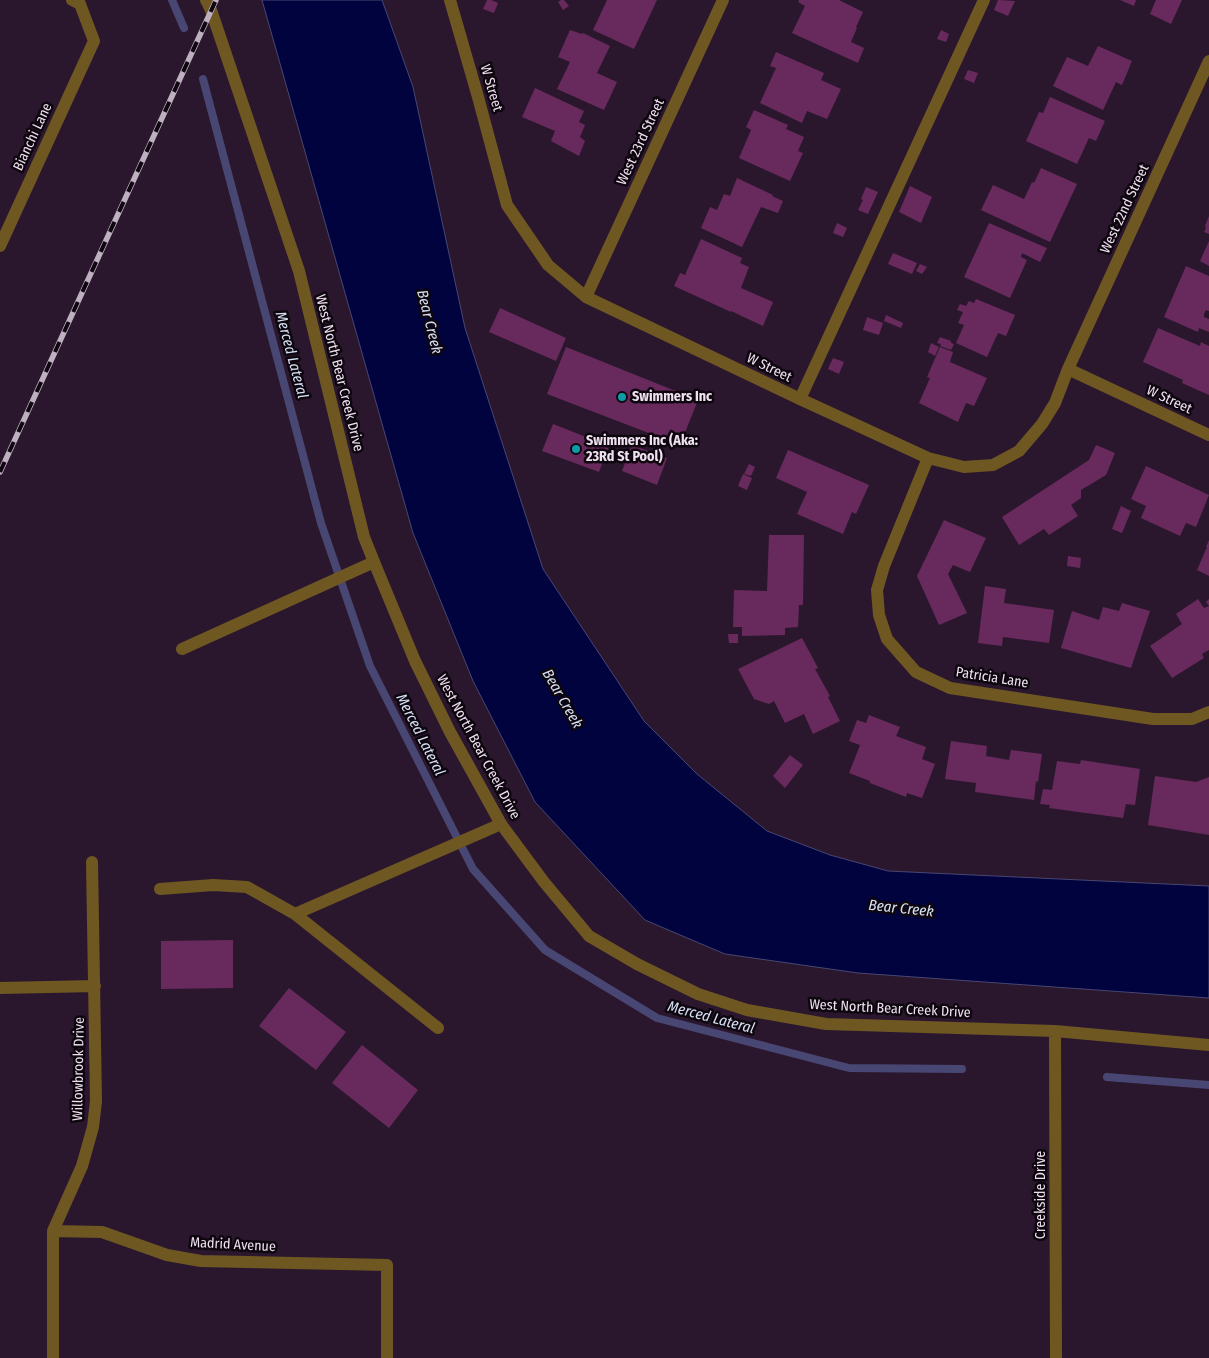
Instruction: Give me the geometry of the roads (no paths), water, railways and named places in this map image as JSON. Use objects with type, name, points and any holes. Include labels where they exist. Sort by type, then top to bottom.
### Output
[{"type":"street","name":"Bianchi Lane","points":[[0,246],[94,41],[80,4],[72,0]]},
{"type":"street","name":"West North Bear Creek Drive","points":[[206,0],[299,271],[364,537],[374,562],[415,661],[450,732],[501,824],[544,882],[589,936],[637,964],[698,994],[747,1010],[826,1024],[1055,1031],[1209,1045]]},
{"type":"street","name":"W Street","points":[[450,0],[507,205],[548,265],[586,297],[928,458],[964,467],[993,465],[1019,451],[1042,424],[1055,403],[1068,369],[1209,435]]},
{"type":"street","name":"West 23rd Street","points":[[586,297],[723,0]]},
{"type":"street","points":[[800,399],[984,0]]},
{"type":"street","name":"West 22nd Street","points":[[1068,369],[1209,61]]},
{"type":"street","name":"Patricia Lane","points":[[928,458],[884,566],[877,590],[879,616],[887,639],[916,672],[950,688],[1153,719],[1192,719],[1209,712]]},
{"type":"street","points":[[182,649],[374,562]]},
{"type":"street","points":[[296,914],[501,824]]},
{"type":"street","name":"Willowbrook Drive","points":[[53,1358],[53,1231],[82,1166],[93,1127],[96,1101],[92,862]]},
{"type":"street","points":[[160,888],[213,885],[247,887],[296,914],[438,1028]]},
{"type":"street","points":[[0,988],[95,986]]},
{"type":"street","name":"Creekside Drive","points":[[1055,1031],[1056,1358]]},
{"type":"street","name":"Madrid Avenue","points":[[53,1231],[102,1232],[167,1255],[202,1261],[386,1265],[387,1358]]},
{"type":"water","name":"Bear Creek","points":[[262,0],[382,0],[413,87],[465,328],[543,569],[644,721],[697,774],[767,831],[830,855],[888,871],[1209,886],[1209,998],[858,973],[725,954],[645,920],[535,802],[473,681],[413,533]]},
{"type":"waterway","name":"Merced Lateral","points":[[172,0],[184,28]]},
{"type":"waterway","name":"Merced Lateral","points":[[203,79],[321,523],[370,666],[473,869],[545,950],[657,1018],[849,1068],[962,1069]]},
{"type":"waterway","name":"Merced Lateral","points":[[1107,1077],[1209,1085]]},
{"type":"railway","points":[[0,472],[216,0]]},
{"type":"place","name":"Swimmers Inc","points":[[622,397]]},
{"type":"place","name":"Swimmers Inc (Aka: 23Rd St Pool)","points":[[576,449]]}]
